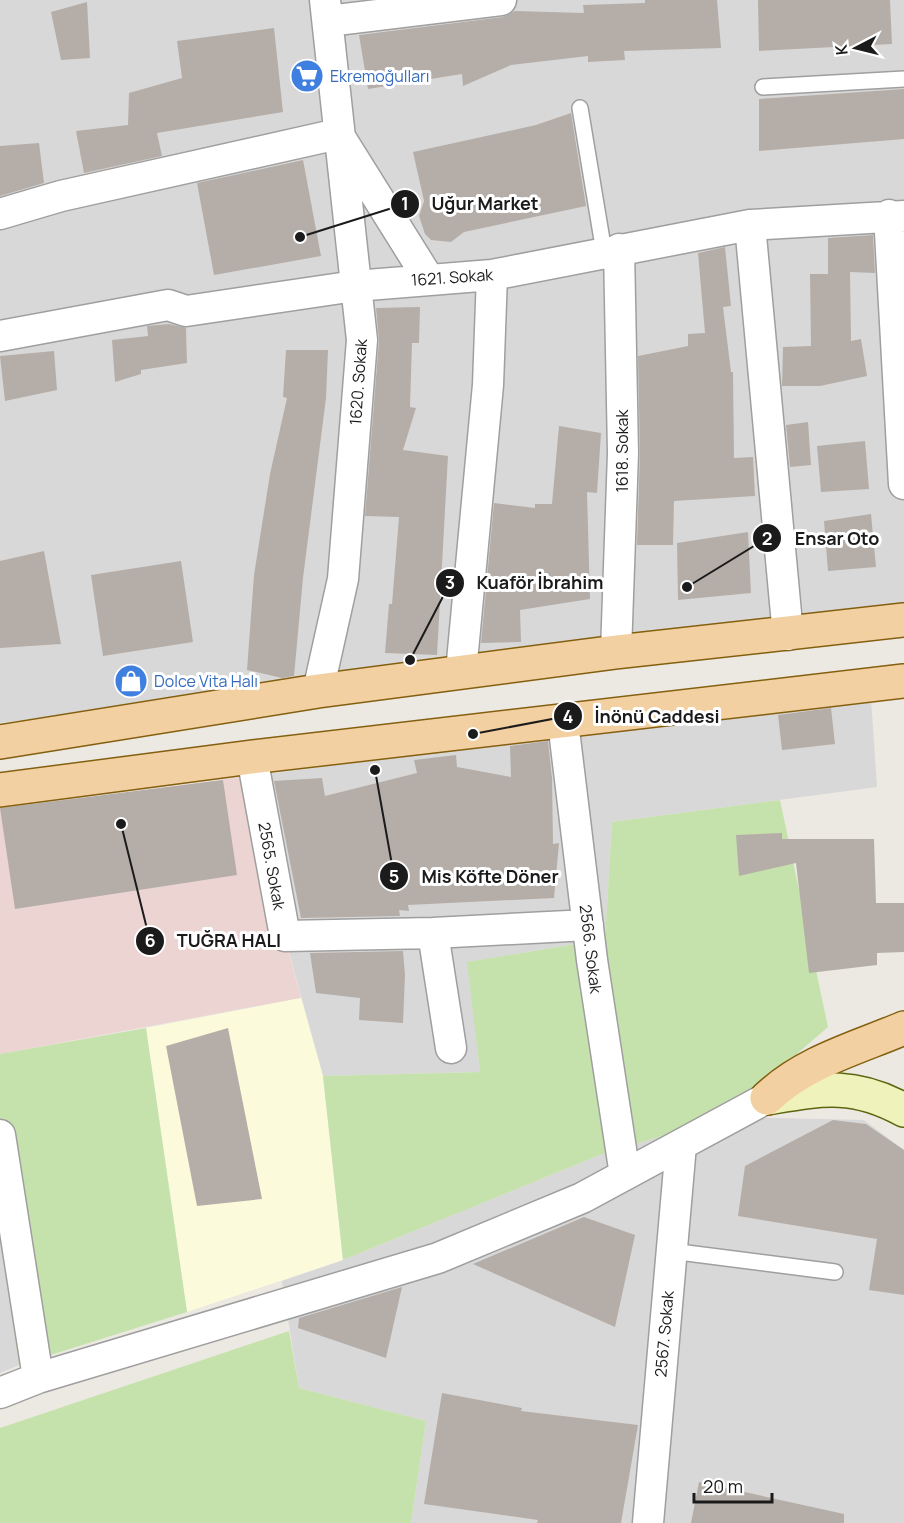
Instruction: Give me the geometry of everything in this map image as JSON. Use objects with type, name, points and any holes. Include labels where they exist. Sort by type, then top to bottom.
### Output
[{"type":"main road","points":[[0,742],[318,691],[616,652],[904,621]]},
{"type":"main road","points":[[0,790],[252,757],[563,722],[681,705],[904,681]]},
{"type":"main road","points":[[767,1098],[785,1080],[807,1068],[904,1028]]},
{"type":"main road","points":[[767,1098],[825,1088],[856,1091],[887,1101],[904,1110]]},
{"type":"street","points":[[326,10],[501,0]]},
{"type":"street","name":"1620. Sokak","points":[[318,691],[343,579],[362,340],[326,10]]},
{"type":"street","points":[[0,214],[61,196],[338,134],[428,278]]},
{"type":"street","points":[[897,215],[904,484]]},
{"type":"street","name":"1621. Sokak","points":[[0,336],[168,305],[186,310],[355,285],[492,274],[750,225],[897,215]]},
{"type":"street","points":[[750,225],[788,635]]},
{"type":"street","name":"1618. Sokak","points":[[611,251],[623,453],[616,652]]},
{"type":"street","points":[[462,672],[488,384],[492,274]]},
{"type":"street","name":"2566. Sokak","points":[[563,722],[588,925],[625,1174]]},
{"type":"street","name":"2565. Sokak","points":[[252,757],[285,936],[433,933],[588,925]]},
{"type":"street","points":[[433,933],[451,1048]]},
{"type":"street","points":[[0,1393],[38,1378],[438,1258],[582,1198],[767,1098]]},
{"type":"street","points":[[0,1135],[38,1378]]},
{"type":"street","name":"2567. Sokak","points":[[648,1523],[681,1145]]},
{"type":"lane","points":[[763,87],[904,79]]},
{"type":"lane","points":[[580,108],[611,251]]},
{"type":"lane","points":[[671,1251],[835,1272]]},
{"type":"shaded area","points":[[0,0],[904,0],[904,609],[516,652],[0,723]]},
{"type":"shaded area","points":[[871,699],[877,787],[612,822],[605,939],[468,962],[480,1072],[323,1076],[241,777]]},
{"type":"shaded area","points":[[241,777],[301,998],[0,1054],[0,810]]},
{"type":"shaded area","points":[[301,998],[323,1076],[343,1260],[187,1312],[146,1028]]},
{"type":"shaded area","points":[[724,1117],[864,1120],[904,1150],[904,1523],[411,1523],[426,1421],[299,1388],[282,1281],[343,1260],[600,1155]]},
{"type":"shaded area","points":[[0,1238],[19,1365],[0,1373]]},
{"type":"green space","points":[[780,800],[828,1027],[724,1117],[600,1155],[343,1260],[323,1076],[480,1072],[467,962],[605,939],[612,822]]},
{"type":"green space","points":[[146,1028],[187,1312],[19,1365],[0,1238],[0,1054]]},
{"type":"green space","points":[[289,1331],[299,1388],[426,1421],[411,1523],[0,1523],[0,1428]]},
{"type":"building","points":[[645,0],[717,0],[721,48],[624,51],[625,60],[588,62],[588,56],[511,65],[463,86],[462,74],[368,89],[359,35],[503,17],[515,11],[584,13],[583,5],[645,3]]},
{"type":"building","points":[[758,0],[890,0],[892,44],[759,51]]},
{"type":"building","points":[[87,2],[90,58],[61,60],[51,12]]},
{"type":"building","points":[[274,28],[283,112],[157,133],[162,156],[84,173],[76,131],[128,125],[129,93],[182,78],[177,41]]},
{"type":"building","points":[[904,89],[904,139],[759,151],[759,99]]},
{"type":"building","points":[[571,113],[586,206],[464,232],[451,242],[431,240],[425,234],[419,216],[424,201],[413,152],[536,125]]},
{"type":"building","points":[[39,143],[44,183],[0,196],[0,146]]},
{"type":"building","points":[[303,160],[321,256],[214,275],[197,183]]},
{"type":"building","points":[[873,235],[875,273],[850,272],[851,341],[861,339],[867,376],[820,386],[782,386],[783,347],[811,346],[810,274],[828,274],[828,238]]},
{"type":"building","points":[[725,247],[731,306],[723,307],[731,372],[733,372],[734,458],[753,457],[755,496],[674,501],[673,545],[637,545],[640,454],[638,356],[688,346],[688,334],[705,333],[698,253]]},
{"type":"building","points":[[420,307],[419,343],[412,343],[410,407],[416,408],[403,450],[448,456],[437,655],[385,653],[389,604],[392,604],[399,517],[365,516],[379,341],[376,308]]},
{"type":"building","points":[[169,324],[186,328],[187,363],[141,370],[141,374],[115,382],[112,340],[148,336],[147,326]]},
{"type":"building","points":[[286,350],[328,350],[326,398],[303,578],[294,676],[282,678],[247,670],[254,575],[270,474],[287,398],[283,397]]},
{"type":"building","points":[[54,351],[57,390],[5,401],[0,356]]},
{"type":"building","points":[[808,422],[811,465],[790,467],[786,425]]},
{"type":"building","points":[[559,426],[601,433],[597,493],[587,492],[590,599],[520,610],[521,642],[481,643],[494,503],[535,508],[535,504],[552,504]]},
{"type":"building","points":[[865,441],[869,489],[821,492],[817,446]]},
{"type":"building","points":[[871,514],[876,567],[828,571],[824,521]]},
{"type":"building","points":[[748,532],[751,593],[678,600],[677,543]]},
{"type":"building","points":[[44,551],[61,644],[0,648],[0,561]]},
{"type":"building","points":[[181,561],[193,642],[103,656],[91,575]]},
{"type":"building","points":[[831,708],[835,744],[782,750],[778,715]]},
{"type":"building","points":[[548,741],[552,778],[553,844],[559,843],[554,898],[408,905],[409,911],[399,910],[400,916],[301,918],[274,781],[322,778],[325,796],[417,773],[414,760],[456,755],[457,767],[511,777],[510,746]]},
{"type":"building","points":[[223,780],[237,875],[15,909],[0,808]]},
{"type":"building","points":[[782,833],[782,839],[874,839],[876,903],[904,903],[904,952],[877,953],[877,965],[809,973],[796,863],[739,876],[736,835]]},
{"type":"building","points":[[403,951],[405,975],[403,1023],[359,1020],[360,998],[316,993],[310,953]]},
{"type":"building","points":[[228,1028],[262,1199],[197,1206],[166,1046]]},
{"type":"building","points":[[833,1120],[866,1124],[904,1150],[904,1295],[869,1290],[877,1239],[738,1216],[745,1166]]},
{"type":"building","points":[[584,1217],[635,1235],[615,1327],[473,1264]]},
{"type":"building","points":[[402,1287],[386,1358],[298,1328],[299,1318]]},
{"type":"building","points":[[442,1393],[522,1408],[521,1411],[638,1425],[621,1523],[537,1523],[538,1520],[424,1504]]},
{"type":"building","points":[[699,1482],[844,1514],[844,1523],[691,1523]]},
{"type":"place","name":"Ekremoğulları","points":[[307,76]]},
{"type":"place","name":"Uğur Market","points":[[300,237]]},
{"type":"place","name":"Ensar Oto","points":[[687,587]]},
{"type":"place","name":"Kuaför İbrahim","points":[[410,660]]},
{"type":"place","name":"Dolce Vita Halı","points":[[131,681]]},
{"type":"place","name":"İnönü Caddesi","points":[[473,734]]},
{"type":"place","name":"Mis Köfte Döner","points":[[375,770]]},
{"type":"place","name":"TUĞRA HALI","points":[[121,824]]}]
